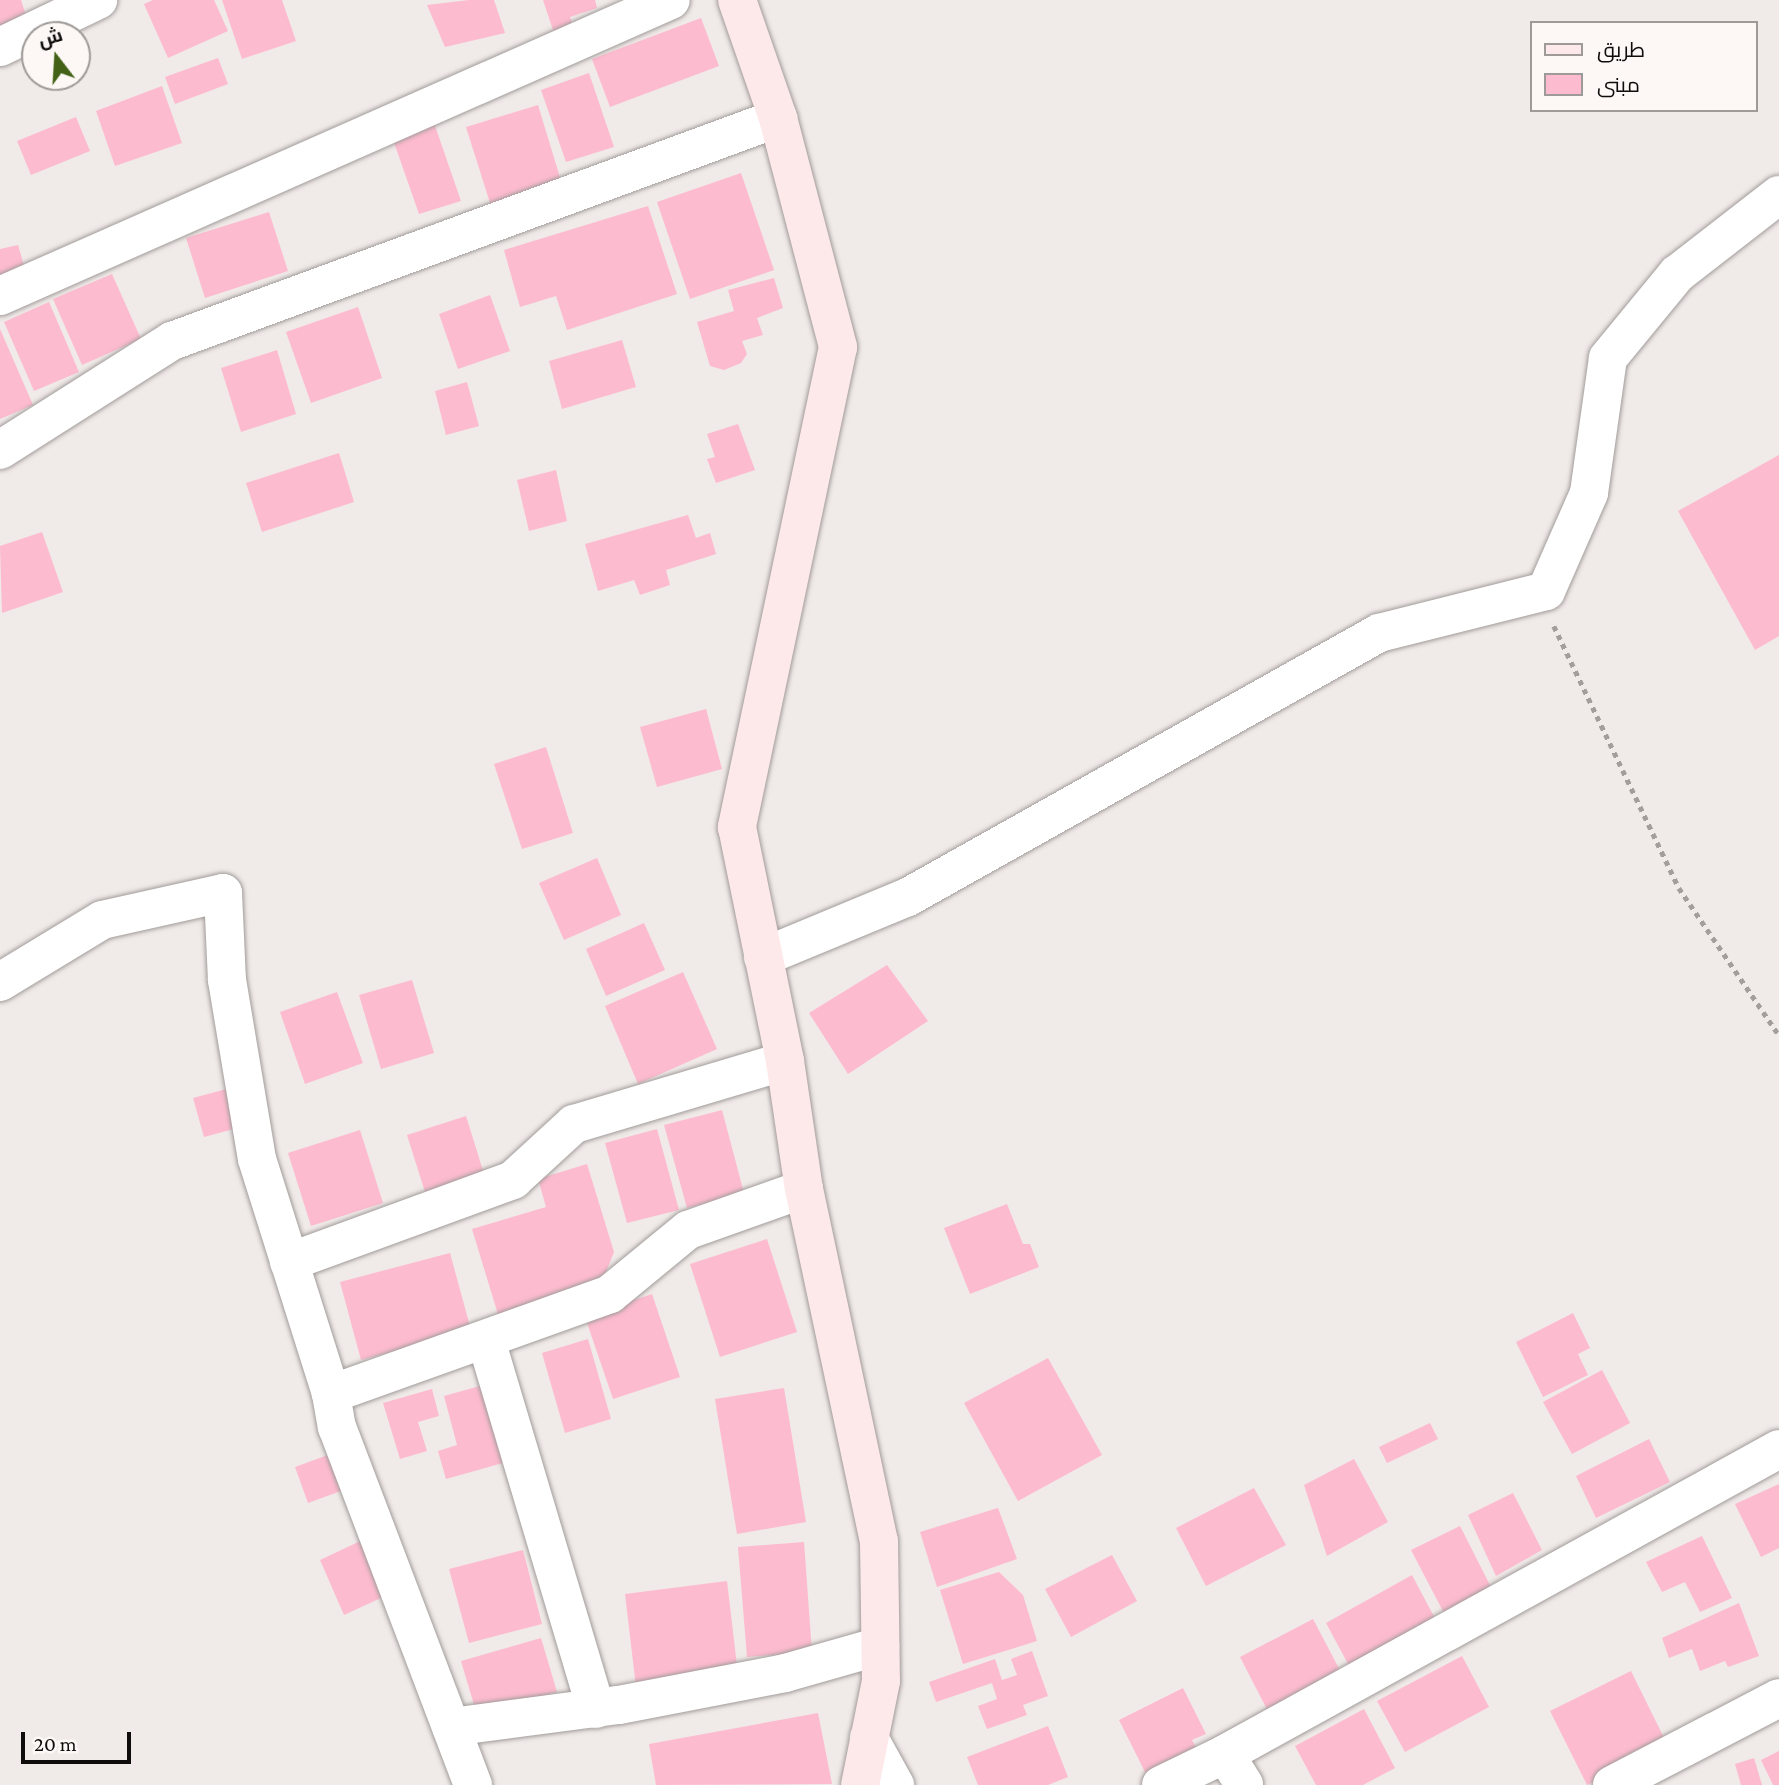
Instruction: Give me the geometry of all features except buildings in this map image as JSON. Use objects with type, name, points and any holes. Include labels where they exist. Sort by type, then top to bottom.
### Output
[{"type":"street","points":[[0,47],[98,0]]},
{"type":"street","points":[[0,296],[671,0]]},
{"type":"street","points":[[737,0],[778,118],[838,347],[737,827],[785,1060],[804,1189],[878,1541],[881,1681],[860,1785]]},
{"type":"street","points":[[0,450],[172,341],[778,118]]},
{"type":"street","points":[[763,957],[908,897],[1379,633],[1546,591],[1589,493],[1608,358],[1677,274],[1779,195]]},
{"type":"street","points":[[0,982],[102,920],[223,893],[227,981],[257,1159],[331,1394],[337,1427],[473,1785]]},
{"type":"street","points":[[289,1262],[513,1180],[574,1124],[785,1060]]},
{"type":"street","points":[[331,1394],[377,1374],[486,1340],[610,1294],[688,1230],[804,1189]]},
{"type":"street","points":[[486,1340],[596,1709]]},
{"type":"street","points":[[1161,1785],[1235,1770],[1779,1449]]},
{"type":"street","points":[[451,1727],[596,1709],[785,1673],[880,1646]]},
{"type":"street","points":[[1612,1785],[1779,1698]]},
{"type":"street","points":[[869,1738],[895,1785]]},
{"type":"path","points":[[1546,591],[1557,639],[1679,888],[1779,1035]]}]
